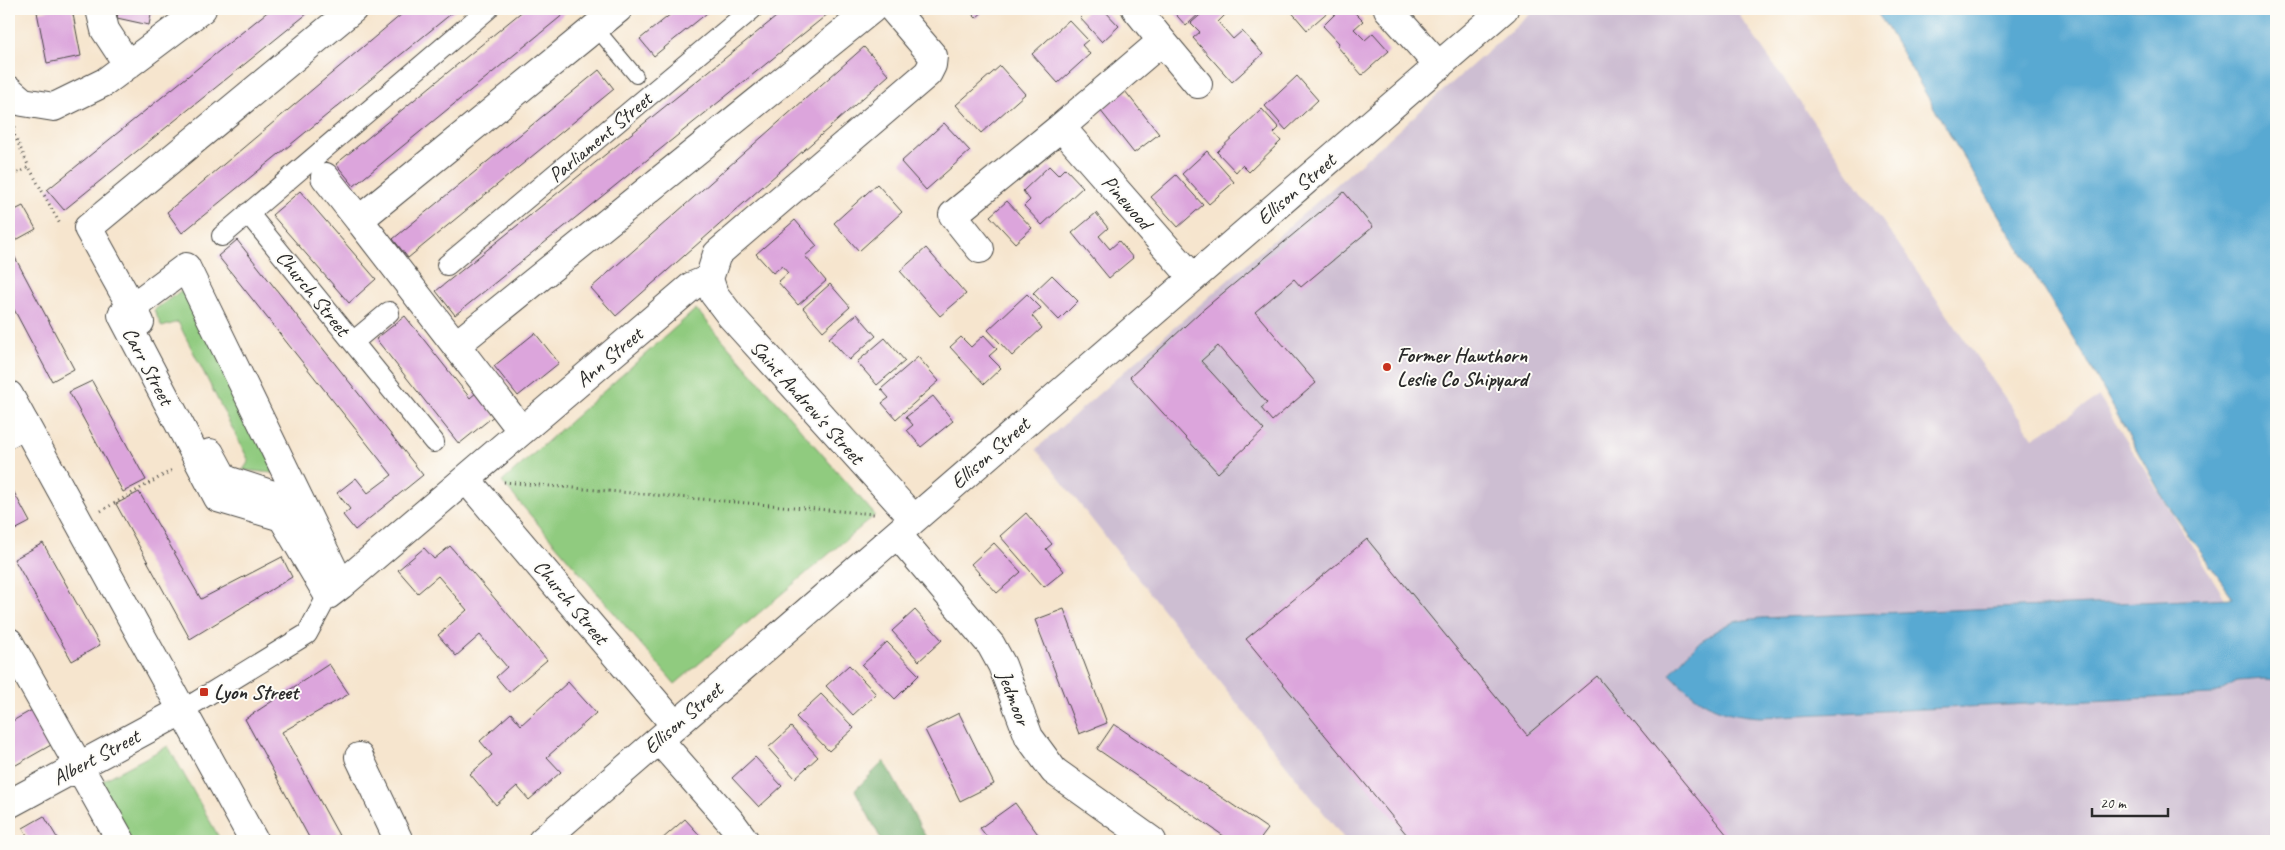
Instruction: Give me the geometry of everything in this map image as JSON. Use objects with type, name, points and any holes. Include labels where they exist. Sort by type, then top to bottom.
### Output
[{"type":"street","points":[[100,9],[105,30],[128,65]]},
{"type":"street","points":[[16,96],[54,108],[106,82],[202,9]]},
{"type":"street","points":[[88,228],[353,9]]},
{"type":"street","points":[[222,236],[488,9]]},
{"type":"street","points":[[359,220],[618,9]]},
{"type":"street","name":"Parliament Street","points":[[447,264],[752,9]]},
{"type":"street","points":[[456,345],[872,9]]},
{"type":"street","points":[[709,278],[718,254],[919,82],[932,66],[933,56],[893,9]]},
{"type":"street","points":[[1136,9],[1198,84]]},
{"type":"street","points":[[1388,9],[1438,66]]},
{"type":"street","name":"Ellison Street","points":[[542,841],[1504,9]]},
{"type":"street","points":[[980,249],[953,215],[1162,41]]},
{"type":"street","name":"Pinewood","points":[[1061,127],[1193,278]]},
{"type":"street","points":[[325,177],[522,431]]},
{"type":"street","name":"Church Street","points":[[248,213],[434,442]]},
{"type":"street","name":"Carr Street","points":[[88,228],[132,306],[122,315],[218,498],[282,517],[335,590]]},
{"type":"street","points":[[183,710],[307,634],[335,590],[304,505],[186,267],[132,306],[224,479],[304,505]]},
{"type":"street","name":"Ann Street","points":[[335,590],[692,286],[709,278]]},
{"type":"street","name":"Saint Andrew's Street","points":[[709,278],[714,294],[730,315],[905,526]]},
{"type":"street","points":[[353,342],[390,312]]},
{"type":"street","points":[[9,395],[17,429],[79,523],[254,841]]},
{"type":"street","name":"Church Street","points":[[466,479],[667,732],[744,841]]},
{"type":"street","name":"Jedmoor","points":[[905,526],[991,645],[1002,665],[1029,737],[1054,771],[1152,841]]},
{"type":"street","points":[[9,642],[121,841]]},
{"type":"street","name":"Albert Street","points":[[9,804],[183,710]]},
{"type":"street","points":[[359,757],[399,841]]},
{"type":"lane","points":[[595,27],[636,76]]},
{"type":"path","points":[[16,96],[13,132],[29,167],[68,239],[88,228]]},
{"type":"path","points":[[9,178],[29,167]]},
{"type":"path","points":[[79,523],[196,456]]},
{"type":"path","points":[[466,479],[875,515]]},
{"type":"shaded area","points":[[1536,9],[1735,9],[2033,438],[2099,397],[2276,680],[2276,841],[1346,841],[1036,449]]},
{"type":"green space","points":[[182,290],[191,296],[282,474],[243,470],[249,461],[178,322],[162,327],[154,310]]},
{"type":"green space","points":[[696,309],[875,515],[675,684],[502,482]]},
{"type":"green space","points":[[168,746],[221,841],[131,841],[100,782]]},
{"type":"green space","points":[[884,761],[928,841],[882,841],[855,790]]},
{"type":"water","points":[[1874,9],[2276,9],[2276,680],[2237,681],[2212,695],[1760,717],[1745,716],[1711,706],[1691,693],[1670,674],[1683,658],[1715,631],[1734,622],[1761,618],[2233,598],[2166,503],[2087,360],[1957,147],[1885,24]]},
{"type":"building","points":[[72,9],[81,56],[47,63],[37,12]]},
{"type":"building","points":[[119,9],[152,9],[149,25],[117,18]]},
{"type":"building","points":[[271,9],[313,9],[64,210],[47,190]]},
{"type":"building","points":[[408,9],[457,9],[182,233],[167,212]]},
{"type":"building","points":[[525,9],[570,9],[354,186],[336,164]]},
{"type":"building","points":[[677,9],[712,9],[654,56],[640,39]]},
{"type":"building","points":[[786,9],[834,9],[455,315],[436,291]]},
{"type":"building","points":[[967,9],[986,9],[976,18]]},
{"type":"building","points":[[1089,9],[1103,9],[1119,26],[1102,42],[1080,18]]},
{"type":"building","points":[[1171,9],[1204,9],[1186,26]]},
{"type":"building","points":[[1207,9],[1220,9],[1225,15],[1218,22],[1233,39],[1242,31],[1263,54],[1232,82],[1193,38],[1200,32],[1191,23]]},
{"type":"building","points":[[1289,9],[1331,9],[1307,30]]},
{"type":"building","points":[[1340,9],[1351,9],[1363,21],[1354,29],[1365,40],[1373,33],[1389,51],[1362,75],[1337,46],[1339,43],[1323,26]]},
{"type":"building","points":[[1069,20],[1088,40],[1082,45],[1090,54],[1058,83],[1032,54]]},
{"type":"building","points":[[864,47],[889,75],[616,316],[591,288]]},
{"type":"building","points":[[1000,66],[1025,94],[981,133],[956,105]]},
{"type":"building","points":[[599,70],[614,89],[408,258],[393,239]]},
{"type":"building","points":[[1297,76],[1318,100],[1286,130],[1265,106]]},
{"type":"building","points":[[1125,91],[1159,134],[1134,153],[1100,110]]},
{"type":"building","points":[[1262,109],[1279,128],[1274,133],[1281,141],[1249,172],[1242,165],[1236,172],[1217,152]]},
{"type":"building","points":[[944,123],[970,151],[926,190],[901,162]]},
{"type":"building","points":[[1207,151],[1234,182],[1209,204],[1182,174]]},
{"type":"building","points":[[1049,166],[1058,175],[1065,168],[1083,187],[1042,225],[1024,206],[1030,200],[1023,191]]},
{"type":"building","points":[[1176,175],[1203,205],[1178,227],[1151,197]]},
{"type":"building","points":[[877,184],[902,212],[859,251],[834,223]]},
{"type":"building","points":[[300,191],[376,279],[349,303],[272,215]]},
{"type":"building","points":[[1344,192],[1373,227],[1301,287],[1294,279],[1255,312],[1316,383],[1272,421],[1261,408],[1267,403],[1218,346],[1201,361],[1264,430],[1218,473],[1130,377],[1199,313]]},
{"type":"building","points":[[1007,201],[1032,228],[1015,243],[990,216]]},
{"type":"building","points":[[23,206],[36,229],[9,244],[9,213]]},
{"type":"building","points":[[1096,213],[1108,228],[1099,236],[1110,249],[1119,241],[1133,258],[1109,278],[1072,233]]},
{"type":"building","points":[[795,220],[817,246],[805,256],[826,281],[798,305],[778,282],[788,273],[782,266],[773,273],[756,254]]},
{"type":"building","points":[[237,240],[423,475],[355,530],[343,515],[350,509],[337,493],[356,478],[368,493],[392,475],[218,256]]},
{"type":"building","points":[[9,246],[74,369],[52,381],[9,300]]},
{"type":"building","points":[[926,248],[966,294],[940,316],[900,271]]},
{"type":"building","points":[[1052,275],[1078,301],[1059,320],[1033,293]]},
{"type":"building","points":[[830,284],[850,307],[823,331],[803,308]]},
{"type":"building","points":[[1027,294],[1041,308],[1032,316],[1042,328],[1012,356],[988,330]]},
{"type":"building","points":[[857,314],[876,336],[849,360],[829,338]]},
{"type":"building","points":[[405,316],[470,398],[477,392],[495,415],[459,444],[376,339]]},
{"type":"building","points":[[535,333],[559,363],[518,396],[494,366]]},
{"type":"building","points":[[984,335],[997,349],[989,356],[1001,368],[984,384],[950,347],[961,337],[971,347]]},
{"type":"building","points":[[885,338],[905,361],[877,385],[857,362]]},
{"type":"building","points":[[918,357],[939,381],[896,419],[882,403],[889,398],[881,389]]},
{"type":"building","points":[[92,381],[146,480],[123,492],[69,392]]},
{"type":"building","points":[[933,396],[953,421],[921,447],[907,430],[913,425],[906,417]]},
{"type":"building","points":[[9,483],[30,522],[9,533]]},
{"type":"building","points":[[139,492],[201,599],[282,557],[292,577],[190,639],[116,504]]},
{"type":"building","points":[[1026,513],[1052,544],[1046,549],[1064,571],[1044,587],[1000,536]]},
{"type":"building","points":[[1367,539],[1527,735],[1597,676],[1732,841],[1412,841],[1246,639]]},
{"type":"building","points":[[43,543],[100,645],[72,661],[14,559]]},
{"type":"building","points":[[994,543],[1021,572],[997,593],[971,564]]},
{"type":"building","points":[[450,546],[547,660],[509,692],[496,677],[507,667],[480,635],[456,656],[438,635],[467,610],[438,576],[418,593],[398,570],[424,548],[434,559]]},
{"type":"building","points":[[1064,609],[1107,723],[1079,734],[1035,620]]},
{"type":"building","points":[[915,610],[942,640],[919,661],[892,631]]},
{"type":"building","points":[[887,642],[919,675],[895,699],[862,665]]},
{"type":"building","points":[[329,664],[349,694],[282,732],[342,841],[311,841],[245,719]]},
{"type":"building","points":[[849,665],[876,694],[853,715],[826,686]]},
{"type":"building","points":[[568,682],[596,713],[547,757],[561,772],[529,800],[517,786],[496,805],[470,774],[492,755],[480,741],[511,713],[521,725]]},
{"type":"building","points":[[821,694],[854,728],[829,751],[796,717]]},
{"type":"building","points":[[32,710],[51,745],[9,769],[9,723]]},
{"type":"building","points":[[959,713],[994,784],[960,801],[925,730]]},
{"type":"building","points":[[1114,724],[1268,829],[1259,841],[1231,841],[1097,749]]},
{"type":"building","points":[[791,727],[818,757],[795,778],[768,748]]},
{"type":"building","points":[[755,757],[782,786],[759,807],[732,778]]},
{"type":"building","points":[[1015,803],[1043,841],[990,841],[980,828]]},
{"type":"building","points":[[44,816],[59,841],[30,841],[23,828]]},
{"type":"building","points":[[685,819],[705,841],[661,840]]},
{"type":"place","name":"Former Hawthorn Leslie Co Shipyard","points":[[1387,367]]},
{"type":"place","name":"Lyon Street","points":[[204,692]]}]
